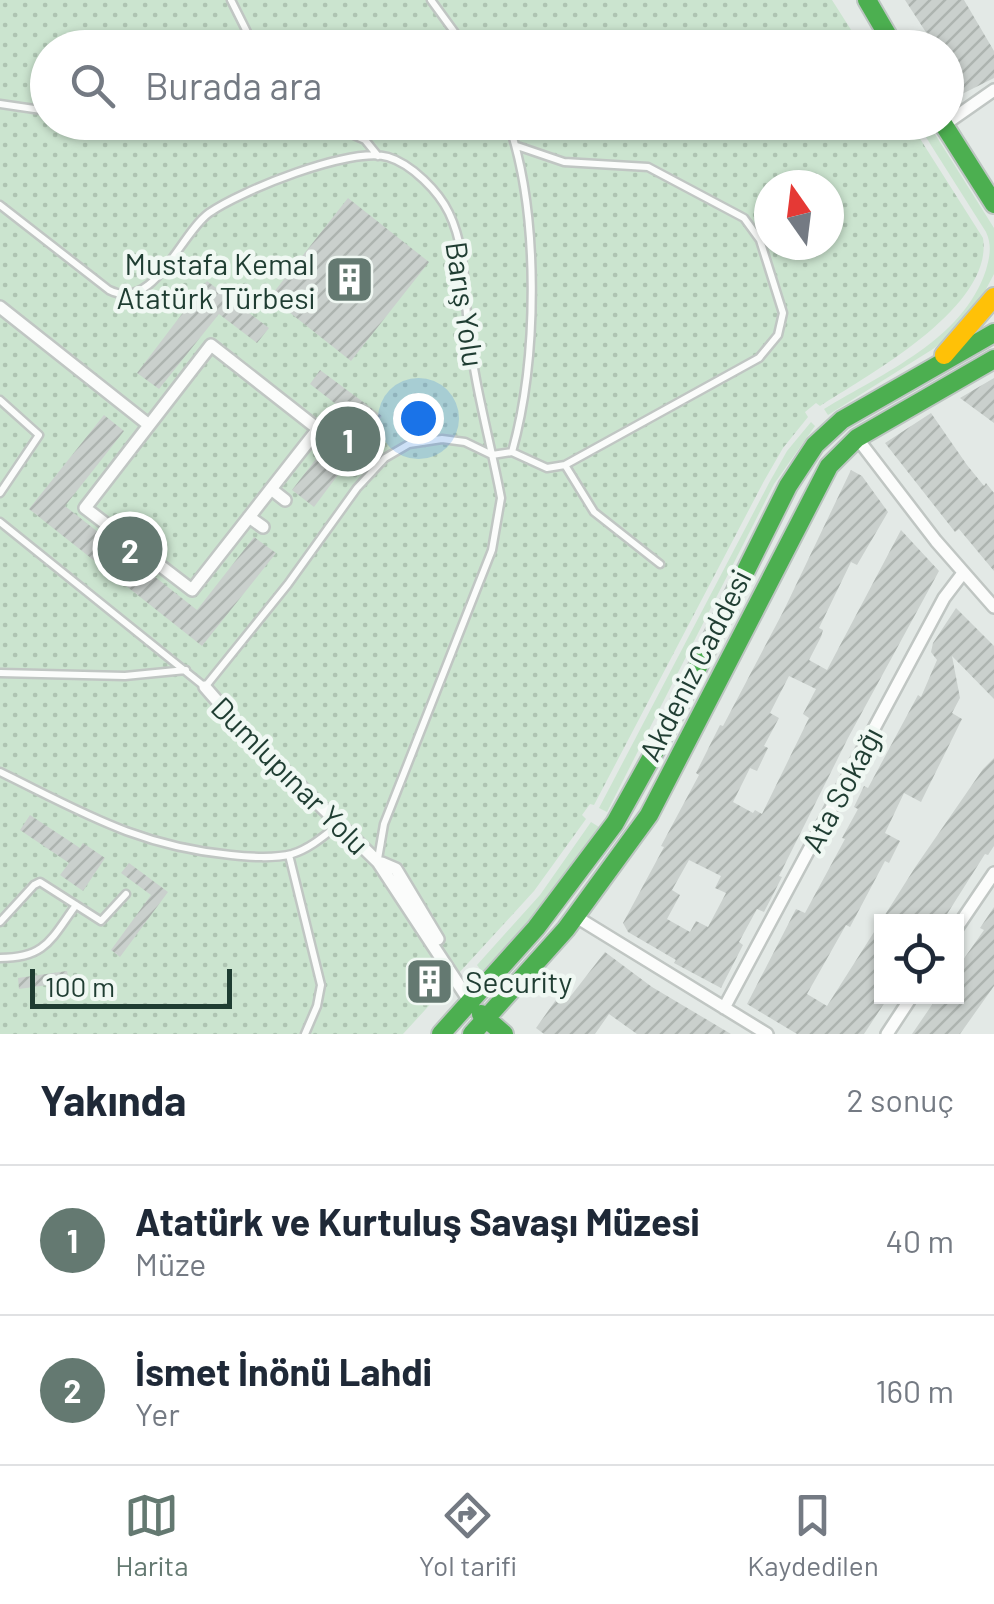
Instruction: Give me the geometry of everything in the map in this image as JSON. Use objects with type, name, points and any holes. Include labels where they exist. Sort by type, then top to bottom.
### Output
[{"type":"main road","points":[[867,0],[885,30]]},
{"type":"main road","points":[[953,140],[994,204]]},
{"type":"main road","points":[[934,367],[994,297]]},
{"type":"main road","name":"Akdeniz Caddesi","points":[[440,1034],[566,892],[614,823],[665,733],[788,486],[815,445],[842,420],[994,332]]},
{"type":"main road","name":"Akdeniz Caddesi","points":[[472,1034],[578,918],[620,861],[649,815],[817,486],[840,452],[857,438],[994,359]]},
{"type":"main road","points":[[470,1002],[504,1034]]},
{"type":"street","points":[[964,110],[994,90]]},
{"type":"street","points":[[0,307],[149,425]]},
{"type":"street","points":[[211,345],[264,387],[318,429],[192,590],[85,508],[211,345]]},
{"type":"street","points":[[264,387],[273,376]]},
{"type":"street","points":[[857,438],[962,573],[994,607]]},
{"type":"street","points":[[271,489],[284,500]]},
{"type":"street","points":[[249,516],[263,527]]},
{"type":"street","name":"Ata Sokağı","points":[[724,1008],[944,598],[962,573]]},
{"type":"street","name":"Dumlupınar Yolu","points":[[205,687],[338,826],[378,862],[470,1002]]},
{"type":"street","points":[[964,917],[994,874]]},
{"type":"street","points":[[578,918],[767,1034]]},
{"type":"street","points":[[888,1034],[907,1004]]},
{"type":"lane","points":[[231,0],[246,30]]},
{"type":"lane","points":[[431,0],[453,30]]},
{"type":"lane","points":[[0,104],[30,108]]},
{"type":"lane","name":"Barış Yolu","points":[[365,140],[378,156],[394,159],[417,176],[440,198],[453,224],[463,268],[468,334],[501,498],[492,550],[384,824],[378,862]]},
{"type":"lane","points":[[512,452],[529,356],[531,283],[514,140]]},
{"type":"lane","points":[[0,522],[205,687],[384,458],[415,442],[442,439],[465,442],[492,455],[512,452],[547,468],[565,465],[760,358],[778,335],[783,312],[760,240],[750,224],[734,211],[648,166],[564,162],[516,146]]},
{"type":"lane","points":[[0,206],[109,290],[130,294],[148,287],[200,220],[216,209],[311,168],[378,156]]},
{"type":"lane","points":[[0,400],[39,435],[0,492]]},
{"type":"lane","points":[[565,465],[594,512],[660,564]]},
{"type":"lane","points":[[0,673],[105,676],[186,670]]},
{"type":"lane","points":[[0,772],[149,841],[202,852],[289,855],[307,848],[338,826]]},
{"type":"lane","points":[[289,855],[321,985],[317,1006],[304,1034]]},
{"type":"lane","points":[[0,922],[40,882],[101,921],[108,918],[126,894]]},
{"type":"lane","points":[[0,958],[21,958],[39,952],[76,906]]},
{"type":"green space","points":[[0,0],[832,0],[851,30],[30,30],[30,140],[921,140],[983,238],[981,264],[969,289],[949,313],[896,357],[805,412],[808,417],[783,448],[764,481],[594,805],[590,804],[582,815],[586,819],[534,891],[403,1034],[0,1034]]},
{"type":"green space","points":[[928,140],[939,140],[994,228],[994,274],[973,314],[957,330],[828,415],[824,409],[895,368],[959,316],[975,295],[986,270],[990,251],[986,232]]},
{"type":"green space","points":[[811,422],[815,426],[774,484],[607,812],[599,808],[769,483],[787,451]]},
{"type":"green space","points":[[591,822],[599,827],[547,900],[482,972],[477,965],[540,895]]},
{"type":"building","points":[[905,0],[964,0],[994,51],[994,78],[964,93],[964,30],[924,30]]},
{"type":"building","name":"Mustafa Kemal Atatürk Türbesi","points":[[348,198],[429,262],[351,361],[270,297]]},
{"type":"building","points":[[207,281],[269,328],[257,343],[219,314],[159,389],[137,373]]},
{"type":"building","points":[[320,370],[382,416],[314,507],[292,490],[350,415],[310,384]]},
{"type":"building","points":[[994,378],[994,423],[960,398]]},
{"type":"building","points":[[931,413],[967,465],[994,493],[994,571],[959,529],[955,532],[885,443]]},
{"type":"building","points":[[104,415],[124,431],[65,506],[197,610],[254,537],[276,553],[202,646],[29,509]]},
{"type":"building","points":[[851,470],[862,476],[888,512],[857,565],[851,562],[819,628],[823,630],[821,637],[809,660],[827,670],[901,530],[939,571],[848,738],[764,912],[757,909],[739,942],[743,945],[721,988],[674,963],[676,960],[628,932],[623,923],[664,847],[661,846],[699,775],[696,773],[720,725],[723,726]],"holes":[[[789,676],[816,689],[803,714],[809,718],[762,814],[755,810],[753,813],[733,802],[750,768],[757,771],[768,748],[764,746],[779,718],[770,713]],[[689,860],[721,876],[715,888],[726,893],[708,927],[696,921],[690,932],[667,919],[680,895],[672,890]]]},
{"type":"building","points":[[956,608],[994,646],[994,699],[952,656],[960,698],[952,713],[962,719],[921,802],[904,793],[885,833],[900,841],[807,994],[827,1006],[874,932],[874,1004],[884,1004],[864,1034],[797,1034],[747,1004],[796,909],[805,913],[845,839],[842,838],[858,809],[854,807],[864,786],[868,788],[918,695],[921,697],[937,660],[931,652]]},
{"type":"building","points":[[994,758],[994,846],[947,914],[885,914]]},
{"type":"building","points":[[30,815],[80,848],[83,843],[105,858],[83,891],[60,875],[69,863],[20,830]]},
{"type":"building","points":[[129,863],[168,892],[120,957],[111,950],[151,895],[121,873]]},
{"type":"building","points":[[994,907],[994,986],[960,1034],[912,1034],[933,1004],[964,1004],[964,959],[984,930],[980,928]]},
{"type":"building","points":[[605,952],[652,987],[731,1034],[637,1034],[609,1014],[595,1034],[544,1034],[536,1028],[558,997],[566,1002]]},
{"type":"building","points":[[67,971],[69,982],[19,989],[18,978]]},
{"type":"traffic: fast","points":[[867,0],[884,30]]},
{"type":"traffic: fast","points":[[953,140],[994,204]]},
{"type":"traffic: fast","points":[[441,1034],[536,928],[615,823],[665,733],[788,486],[815,445],[842,420],[994,333]]},
{"type":"traffic: fast","points":[[472,1034],[566,929],[649,815],[829,466],[857,438],[994,359]]},
{"type":"traffic: fast","points":[[481,1014],[504,1034]]},
{"type":"traffic: slow","points":[[944,355],[994,297]]},
{"type":"place","name":"Mustafa Kemal Atatürk Türbesi","points":[[350,280]]},
{"type":"place","name":"Atatürk ve Kurtuluş Savaşı Müzesi","points":[[348,439]]},
{"type":"place","name":"İsmet İnönü Lahdi","points":[[130,549]]},
{"type":"place","name":"Security","points":[[430,981]]}]
